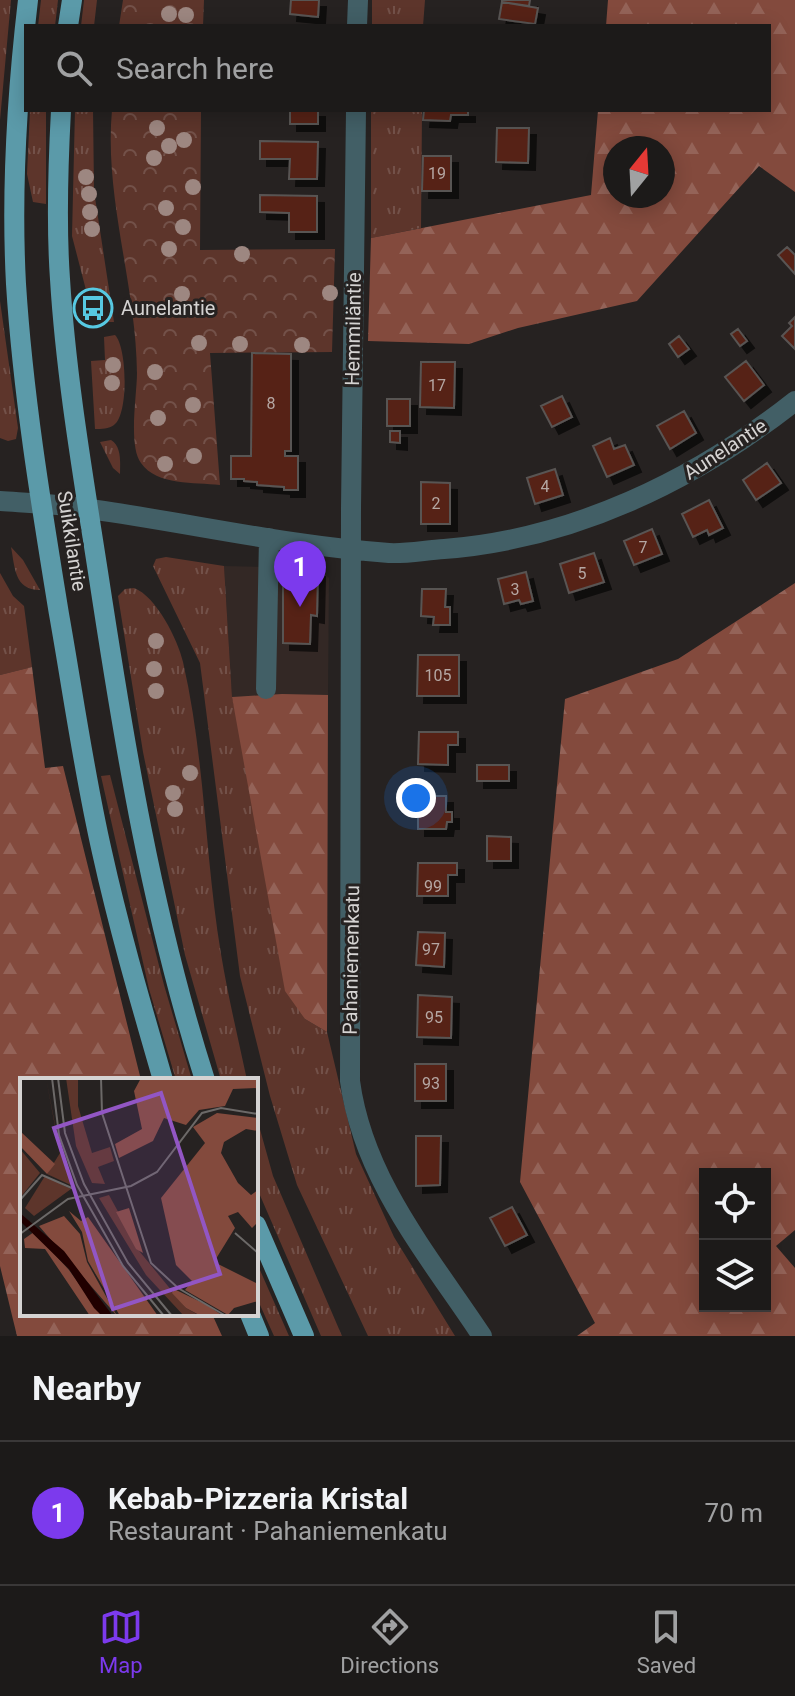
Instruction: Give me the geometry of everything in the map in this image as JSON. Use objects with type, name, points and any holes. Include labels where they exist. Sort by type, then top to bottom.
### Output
[{"type":"main road","name":"Suikkilantie","points":[[25,24],[28,0]]},
{"type":"main road","points":[[68,24],[72,0]]},
{"type":"main road","name":"Suikkilantie","points":[[24,33],[15,162],[16,281],[28,420],[102,852],[162,1078]]},
{"type":"main road","name":"Suikkilantie","points":[[61,112],[58,204],[60,281],[88,508],[112,666],[146,848],[171,961],[204,1078]]},
{"type":"main road","points":[[258,1230],[304,1336]]},
{"type":"main road","points":[[251,1316],[259,1336]]},
{"type":"street","points":[[357,24],[358,0]]},
{"type":"street","name":"Hemmiläntie","points":[[351,549],[356,112]]},
{"type":"street","name":"Aunelantie","points":[[0,501],[88,508],[269,538],[393,553],[479,546],[597,516],[685,477],[754,434],[795,401]]},
{"type":"street","points":[[266,689],[269,538]]},
{"type":"street","name":"Pahaniemenkatu","points":[[351,549],[350,1081],[355,1114],[365,1146],[403,1219],[482,1336]]},
{"type":"shaded area","points":[[224,566],[313,568],[329,578],[328,695],[232,697]]},
{"type":"green space","points":[[0,0],[11,0],[0,120]]},
{"type":"green space","points":[[41,0],[58,0],[55,24],[38,24]]},
{"type":"green space","points":[[84,0],[97,0],[94,24],[81,24]]},
{"type":"green space","points":[[123,0],[204,0],[203,24],[119,24]]},
{"type":"green space","points":[[372,0],[425,0],[423,24],[372,24]]},
{"type":"green space","points":[[608,0],[795,0],[795,192],[759,166],[637,301],[518,328],[469,344],[368,341],[371,238],[591,195],[598,112],[771,112],[771,24],[606,24]]},
{"type":"green space","points":[[30,112],[46,112],[46,204],[33,202],[27,174]]},
{"type":"green space","points":[[75,112],[93,112],[94,191],[114,322],[103,322],[100,290],[86,290],[72,236]]},
{"type":"green space","points":[[112,112],[201,112],[200,250],[335,249],[332,352],[210,353],[220,485],[188,483],[157,476],[141,463],[137,455],[134,433],[135,340],[112,176]]},
{"type":"green space","points":[[371,112],[422,112],[421,228],[371,238]]},
{"type":"green space","points":[[0,301],[18,428],[16,439],[8,441],[0,438]]},
{"type":"green space","points":[[115,335],[124,366],[122,408],[114,425],[95,429],[91,361],[105,360],[104,337]]},
{"type":"green space","points":[[111,440],[119,451],[120,474],[113,468],[100,442]]},
{"type":"green space","points":[[11,547],[23,560],[40,590],[31,589],[20,582]]},
{"type":"green space","points":[[166,557],[224,566],[232,697],[305,1019],[327,1032],[356,1154],[394,1237],[455,1336],[368,1336],[297,1185],[270,1096],[240,976],[200,663],[153,566],[156,559]]},
{"type":"green space","points":[[0,573],[13,596],[24,606],[32,667],[0,675]]},
{"type":"green space","points":[[795,583],[795,1230],[776,1246],[795,1268],[795,1336],[577,1336],[595,1323],[520,1182],[565,699],[678,659]]},
{"type":"green space","points":[[134,588],[158,609],[183,662],[196,735],[221,954],[247,1078],[220,1078],[185,955],[143,752],[118,596],[125,589]]},
{"type":"green space","points":[[32,667],[45,768],[63,766],[141,1078],[20,1078],[20,1316],[213,1316],[222,1336],[17,1336],[0,1266],[0,675]]},
{"type":"green space","points":[[328,695],[327,1032],[305,1019],[285,991],[232,697]]},
{"type":"green space","points":[[110,775],[191,1078],[175,1078],[149,989],[101,776]]},
{"type":"green space","points":[[258,1122],[273,1176],[342,1336],[321,1336],[258,1191]]},
{"type":"green space","points":[[258,1266],[289,1336],[274,1336],[258,1300]]},
{"type":"building","points":[[291,0],[319,0],[318,17],[290,14]]},
{"type":"building","points":[[502,0],[530,0],[529,6]]},
{"type":"building","points":[[502,2],[538,8],[535,24],[499,19]]},
{"type":"building","points":[[290,112],[318,112],[318,124],[290,124]]},
{"type":"building","points":[[424,112],[468,112],[468,115],[451,115],[450,121],[423,120]]},
{"type":"building","points":[[497,128],[529,128],[528,163],[496,162]]},
{"type":"building","points":[[260,141],[318,142],[317,179],[289,179],[290,159],[260,159]]},
{"type":"building","points":[[423,156],[451,156],[451,191],[422,191]]},
{"type":"building","points":[[260,195],[317,196],[317,232],[289,232],[289,213],[260,212]]},
{"type":"building","points":[[787,247],[795,255],[795,274],[778,255]]},
{"type":"building","points":[[795,317],[795,349],[782,336],[792,326],[789,323]]},
{"type":"building","points":[[738,329],[747,341],[740,346],[731,334]]},
{"type":"building","points":[[679,336],[689,349],[678,357],[669,344]]},
{"type":"building","points":[[252,353],[291,354],[291,451],[285,451],[285,456],[298,456],[298,490],[231,479],[231,456],[251,456]]},
{"type":"building","points":[[746,361],[764,385],[744,401],[725,377]]},
{"type":"building","points":[[421,362],[455,362],[454,408],[420,407]]},
{"type":"building","points":[[562,396],[572,417],[552,427],[541,406]]},
{"type":"building","points":[[387,399],[410,399],[410,426],[387,426]]},
{"type":"building","points":[[684,411],[696,433],[670,449],[657,426]]},
{"type":"building","points":[[390,431],[400,431],[400,443],[390,442]]},
{"type":"building","points":[[610,438],[614,449],[625,445],[634,465],[607,477],[593,446]]},
{"type":"building","points":[[767,463],[781,483],[756,500],[743,480]]},
{"type":"building","points":[[555,469],[563,495],[535,504],[527,478]]},
{"type":"building","points":[[421,482],[450,483],[450,524],[421,524]]},
{"type":"building","points":[[709,500],[723,528],[709,535],[707,530],[693,537],[682,514]]},
{"type":"building","points":[[652,529],[662,554],[634,565],[624,541]]},
{"type":"building","points":[[594,553],[604,582],[569,593],[560,564]]},
{"type":"building","points":[[283,570],[318,570],[317,616],[311,615],[310,644],[283,643]]},
{"type":"building","points":[[526,572],[533,601],[521,604],[519,600],[504,604],[498,579]]},
{"type":"building","points":[[422,589],[446,589],[445,607],[450,607],[450,625],[433,625],[434,617],[421,616]]},
{"type":"building","points":[[418,655],[459,655],[459,696],[417,696]]},
{"type":"building","points":[[419,732],[458,732],[458,745],[448,745],[448,765],[418,764]]},
{"type":"building","points":[[477,765],[509,765],[509,781],[477,781]]},
{"type":"building","points":[[418,796],[446,796],[446,812],[452,812],[452,822],[447,822],[446,829],[418,829]]},
{"type":"building","points":[[487,836],[511,837],[511,861],[487,861]]},
{"type":"building","points":[[418,863],[457,863],[457,875],[448,875],[448,896],[417,896]]},
{"type":"building","points":[[418,932],[445,933],[444,967],[416,965]]},
{"type":"building","points":[[418,995],[452,997],[451,1038],[417,1037]]},
{"type":"building","points":[[415,1064],[446,1064],[446,1101],[415,1101]]},
{"type":"building","points":[[416,1136],[441,1136],[440,1185],[416,1186]]},
{"type":"building","points":[[512,1207],[527,1235],[505,1246],[490,1218]]},
{"type":"place","name":"Aunelantie","points":[[93,308]]},
{"type":"place","name":"Kebab-Pizzeria Kristal","points":[[300,607]]}]
